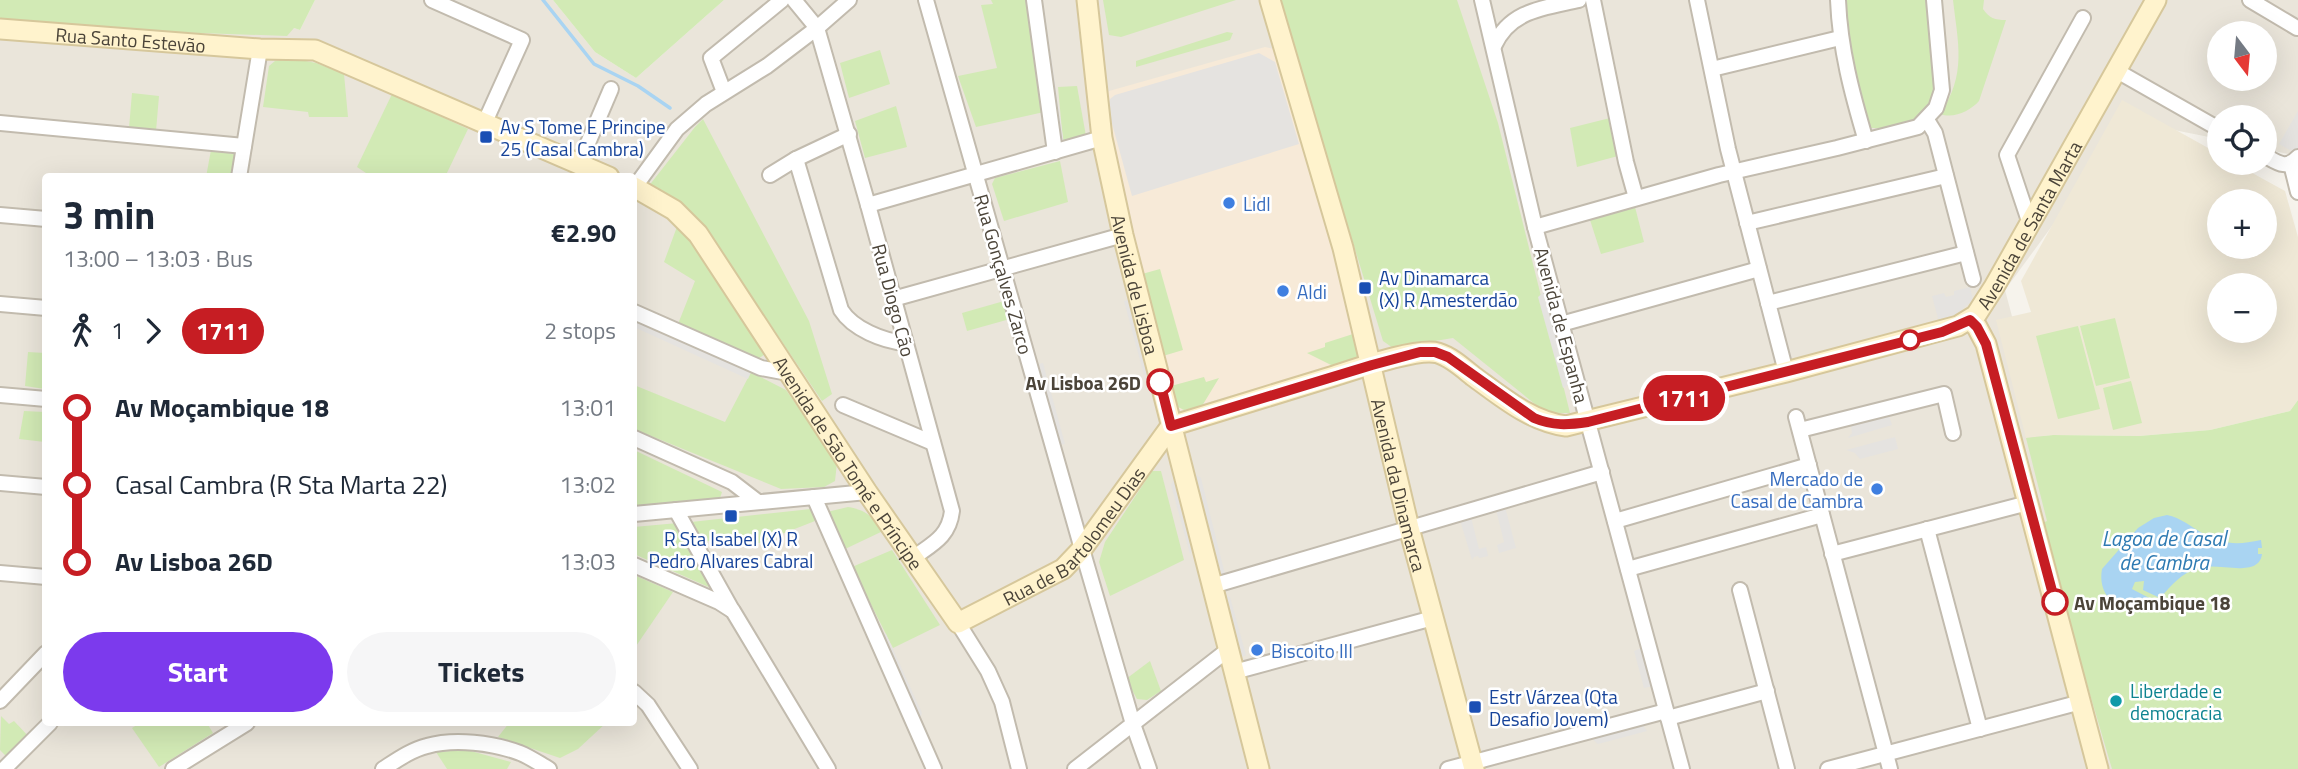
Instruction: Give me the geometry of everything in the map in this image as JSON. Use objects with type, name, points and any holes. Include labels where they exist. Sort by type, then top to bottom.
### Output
[{"type":"street","points":[[432,0],[522,40],[485,122]]},
{"type":"street","points":[[724,92],[711,58],[782,0]]},
{"type":"street","points":[[794,0],[817,28]]},
{"type":"street","points":[[637,184],[677,128],[706,104],[767,66],[849,0]]},
{"type":"street","name":"Rua Gonçalves Zarco","points":[[926,0],[1082,549],[1133,724],[1149,769]]},
{"type":"street","points":[[1034,0],[1055,152]]},
{"type":"street","name":"Avenida de Lisboa","points":[[1087,0],[1102,138],[1123,235],[1259,769]]},
{"type":"street","name":"Avenida da Dinamarca","points":[[1270,0],[1343,248],[1409,528],[1473,766]]},
{"type":"street","name":"Avenida de Espanha","points":[[1482,0],[1535,227],[1682,769]]},
{"type":"street","points":[[1494,46],[1512,21],[1562,2],[1579,0]]},
{"type":"street","points":[[1593,0],[1626,162],[1636,198]]},
{"type":"street","points":[[1697,0],[1734,172],[1786,372]]},
{"type":"street","points":[[1838,0],[1845,65],[1866,141]]},
{"type":"street","points":[[1535,227],[1734,172],[1911,130],[1927,120],[1939,103],[1942,90],[1934,0]]},
{"type":"street","name":"Avenida de Santa Marta","points":[[1171,426],[1420,352],[1435,352],[1448,357],[1534,418],[1566,426],[1946,331],[1970,320],[1981,309],[2156,0]]},
{"type":"street","points":[[2250,0],[2297,28]]},
{"type":"street","points":[[2030,224],[2007,155],[2083,18]]},
{"type":"street","name":"Rua Diogo Cão","points":[[817,28],[869,205],[952,512],[951,525],[945,534],[913,558]]},
{"type":"street","name":"Rua Santo Estevão","points":[[0,29],[260,49]]},
{"type":"street","points":[[1712,69],[1840,37]]},
{"type":"street","points":[[240,173],[260,49],[315,50],[600,173]]},
{"type":"street","points":[[2117,71],[2207,122]]},
{"type":"street","points":[[579,164],[611,89]]},
{"type":"street","points":[[1927,120],[1935,133],[1973,279]]},
{"type":"street","points":[[0,123],[244,146]]},
{"type":"street","points":[[770,175],[796,159],[849,134]]},
{"type":"street","points":[[869,205],[1102,138]]},
{"type":"street","points":[[796,159],[841,310],[855,325],[892,342],[905,343]]},
{"type":"street","points":[[2277,162],[2283,165],[2294,160],[2298,192]]},
{"type":"street","points":[[1747,223],[1946,176]]},
{"type":"street","name":"Avenida de São Tomé e Príncipe","points":[[637,190],[674,210],[698,234],[867,492],[958,623],[988,671],[1002,702],[1020,769]]},
{"type":"street","points":[[0,215],[42,219]]},
{"type":"street","points":[[893,299],[1123,235]]},
{"type":"street","points":[[1768,303],[1966,253]]},
{"type":"street","points":[[1561,324],[1759,269]]},
{"type":"street","points":[[0,304],[42,308]]},
{"type":"street","points":[[637,313],[761,368],[788,373]]},
{"type":"street","points":[[1970,320],[1986,344],[2098,769]]},
{"type":"street","points":[[1889,769],[1798,423],[1944,394],[1954,433]]},
{"type":"street","points":[[0,395],[42,399]]},
{"type":"street","points":[[843,405],[933,443]]},
{"type":"street","name":"Rua de Bartolomeu Dias","points":[[958,623],[1063,569],[1082,549],[1171,426]]},
{"type":"street","points":[[637,439],[732,482],[758,502]]},
{"type":"street","points":[[1615,521],[1809,465]]},
{"type":"street","points":[[1212,586],[1602,472]]},
{"type":"street","points":[[0,483],[42,487]]},
{"type":"street","points":[[637,514],[867,492]]},
{"type":"street","points":[[814,497],[934,769]]},
{"type":"street","points":[[1832,554],[2028,503]]},
{"type":"street","points":[[676,510],[828,769]]},
{"type":"street","points":[[1628,569],[1822,515]]},
{"type":"street","points":[[1927,529],[1980,729]]},
{"type":"street","points":[[637,566],[719,602],[733,611]]},
{"type":"street","points":[[0,573],[42,577]]},
{"type":"street","points":[[1740,590],[1787,769]]},
{"type":"street","points":[[1234,672],[1433,618]]},
{"type":"street","points":[[1075,769],[1229,649]]},
{"type":"street","points":[[0,701],[42,657]]},
{"type":"street","points":[[1448,769],[1473,766],[1767,691]]},
{"type":"street","points":[[637,695],[648,705],[690,769]]},
{"type":"street","points":[[1828,769],[2081,702]]},
{"type":"street","points":[[4,769],[47,726]]},
{"type":"street","points":[[173,769],[242,726]]},
{"type":"street","points":[[383,769],[410,752],[428,745],[447,743],[487,744],[520,754],[549,769]]},
{"type":"shaded area","points":[[315,0],[553,0],[595,52],[636,78],[724,0],[2298,0],[2298,156],[2277,152],[2277,105],[2207,105],[2207,137],[2129,121],[2005,290],[2060,497],[2298,769],[0,769],[0,20],[300,30]]},
{"type":"shaded area","points":[[1036,0],[1043,0],[1064,144],[1057,146]]},
{"type":"shaded area","points":[[1489,43],[1523,203],[1518,201],[1501,127],[1485,46]]},
{"type":"shaded area","points":[[1265,47],[1274,49],[1281,59],[1364,357],[1181,410],[1173,406],[1138,271],[1104,100],[1109,91]]},
{"type":"shaded area","points":[[1259,53],[1275,62],[1299,144],[1132,196],[1108,109],[1110,99],[1115,95]]},
{"type":"shaded area","points":[[2122,100],[2207,147],[2207,175],[2256,175],[2285,191],[2298,237],[2298,400],[2290,411],[2210,430],[2139,436],[2053,435],[2026,438],[1996,320],[2031,312],[2021,281]]},
{"type":"shaded area","points":[[2298,111],[2298,149],[2295,153],[2279,144]]},
{"type":"shaded area","points":[[1970,287],[1973,300],[1954,316],[1939,322],[1932,296],[1944,293],[1946,297],[1954,295],[1954,291]]},
{"type":"shaded area","points":[[1546,290],[1572,383],[1563,388],[1538,297]]},
{"type":"shaded area","points":[[1132,299],[1152,373],[1144,375],[1124,301]]},
{"type":"shaded area","points":[[637,317],[752,370],[748,379],[637,328]]},
{"type":"shaded area","points":[[1043,363],[1065,444],[1060,445],[1039,364]]},
{"type":"shaded area","points":[[1889,416],[1892,425],[1848,438],[1852,433],[1851,426]]},
{"type":"shaded area","points":[[1895,437],[1898,449],[1860,459],[1855,453],[1846,450]]},
{"type":"shaded area","points":[[1188,470],[1201,478],[1226,578],[1219,579]]},
{"type":"shaded area","points":[[1177,474],[1196,545],[1190,554],[1171,485]]},
{"type":"shaded area","points":[[1505,507],[1516,548],[1499,553],[1497,545],[1504,542],[1496,510]]},
{"type":"shaded area","points":[[1471,517],[1479,549],[1486,547],[1488,556],[1474,557],[1472,560],[1460,520]]},
{"type":"shaded area","points":[[1220,594],[1230,597],[1246,655],[1237,659]]},
{"type":"shaded area","points":[[877,631],[886,634],[922,713],[919,722]]},
{"type":"shaded area","points":[[1644,647],[1654,686],[1644,688],[1634,651]]},
{"type":"shaded area","points":[[1642,724],[1647,731],[1598,744],[1590,737]]},
{"type":"green space","points":[[0,0],[315,0],[300,30],[294,28],[287,36],[143,31],[0,20]]},
{"type":"green space","points":[[553,0],[724,0],[636,78],[595,52]]},
{"type":"green space","points":[[991,0],[1027,0],[1044,112],[976,127],[958,76],[997,68],[981,5],[993,4]]},
{"type":"green space","points":[[1103,0],[1236,0],[1121,37],[1109,35]]},
{"type":"green space","points":[[1279,0],[1457,0],[1498,123],[1570,413],[1546,413],[1453,338],[1393,348],[1383,341]]},
{"type":"green space","points":[[1846,0],[1928,0],[1935,68],[1934,94],[1926,110],[1913,121],[1888,128],[1870,128],[1854,65]]},
{"type":"green space","points":[[1953,0],[1984,0],[1983,9],[1988,15],[2006,20],[1979,101],[1961,113],[1945,115],[1940,114],[1954,86],[1958,58]]},
{"type":"green space","points":[[1227,32],[1233,33],[1230,40],[1136,67],[1136,61]]},
{"type":"green space","points":[[880,50],[890,84],[849,98],[840,63]]},
{"type":"green space","points":[[291,58],[316,63],[344,74],[348,117],[309,117],[308,112],[263,107],[269,66],[275,61]]},
{"type":"green space","points":[[1077,86],[1086,136],[1063,141],[1058,87]]},
{"type":"green space","points":[[132,93],[159,96],[156,131],[129,128]]},
{"type":"green space","points":[[392,94],[468,129],[447,173],[366,173],[357,167]]},
{"type":"green space","points":[[896,106],[907,147],[865,158],[855,121]]},
{"type":"green space","points":[[1610,118],[1618,156],[1577,167],[1570,128]]},
{"type":"green space","points":[[703,119],[809,321],[832,394],[822,401],[704,226],[690,213],[648,187]]},
{"type":"green space","points":[[211,150],[234,154],[237,159],[235,173],[207,173]]},
{"type":"green space","points":[[1060,161],[1068,202],[1004,221],[992,184],[995,178]]},
{"type":"green space","points":[[1635,207],[1644,242],[1601,254],[1590,220]]},
{"type":"green space","points":[[678,224],[763,347],[765,354],[758,359],[678,324],[695,281],[664,262]]},
{"type":"green space","points":[[1160,269],[1183,350],[1163,356],[1142,274]]},
{"type":"green space","points":[[1004,301],[1010,319],[967,331],[962,313]]},
{"type":"green space","points":[[2115,318],[2130,378],[2096,386],[2080,326]]},
{"type":"green space","points":[[2078,326],[2100,409],[2058,419],[2036,336]]},
{"type":"green space","points":[[1353,334],[1357,359],[1337,368],[1307,353],[1325,347],[1325,343]]},
{"type":"green space","points":[[28,352],[42,353],[42,389],[25,386]]},
{"type":"green space","points":[[751,372],[786,390],[837,463],[835,481],[824,487],[781,489],[637,430],[637,386],[725,422]]},
{"type":"green space","points":[[1204,377],[1206,382],[1219,378],[1202,406],[1184,410],[1178,407],[1171,386]]},
{"type":"green space","points":[[2131,381],[2142,423],[2113,430],[2103,388]]},
{"type":"green space","points":[[2298,400],[2298,769],[2112,769],[2040,524],[2047,521],[2026,438],[2053,435],[2139,436],[2210,430],[2290,411]]},
{"type":"green space","points":[[24,411],[42,412],[42,442],[19,439]]},
{"type":"green space","points":[[637,451],[722,492],[720,498],[637,507]]},
{"type":"green space","points":[[1152,471],[1161,471],[1184,560],[1110,596],[1099,562],[1105,542]]},
{"type":"green space","points":[[848,507],[868,514],[883,531],[843,550],[827,512]]},
{"type":"green space","points":[[811,509],[815,521],[759,543],[703,541],[691,522]]},
{"type":"green space","points":[[678,523],[713,589],[637,555],[637,527]]},
{"type":"green space","points":[[892,550],[940,625],[893,648],[852,567]]},
{"type":"green space","points":[[637,576],[673,592],[637,645]]},
{"type":"green space","points":[[1150,661],[1161,691],[1147,700],[1137,699],[1126,679]]},
{"type":"green space","points":[[1,716],[9,724],[14,721],[31,739],[9,759],[0,750]]},
{"type":"green space","points":[[209,726],[213,733],[159,767],[132,728]]},
{"type":"green space","points":[[507,726],[603,726],[578,749],[560,758],[498,737]]},
{"type":"green space","points":[[467,750],[511,762],[507,769],[447,769],[436,752]]},
{"type":"water","name":"Lagoa de Casal de Cambra","points":[[2167,515],[2224,542],[2245,543],[2261,540],[2262,548],[2258,548],[2258,554],[2262,554],[2259,562],[2246,568],[2207,567],[2193,570],[2177,580],[2160,598],[2143,590],[2144,581],[2135,582],[2132,589],[2155,601],[2135,609],[2116,604],[2104,591],[2102,569],[2138,528],[2154,518]]},
{"type":"waterway","points":[[543,0],[594,64],[638,86],[670,108]]},
{"type":"bus line","name":"1711","points":[[1160,382],[1171,426],[1372,365],[1420,352],[1435,352],[1448,357],[1534,418],[1566,426],[1942,332],[1970,320],[1986,344],[2055,602]]},
{"type":"place","name":"Av S Tome E Principe 25 (Casal Cambra)","points":[[486,137]]},
{"type":"place","name":"Lidl","points":[[1229,203]]},
{"type":"place","name":"Av Dinamarca (X) R Amesterdão","points":[[1365,288]]},
{"type":"place","name":"Aldi","points":[[1283,291]]},
{"type":"place","name":"Av Lisboa 26D","points":[[1160,382]]},
{"type":"place","name":"Mercado de Casal de Cambra","points":[[1877,489]]},
{"type":"place","name":"R Sta Isabel (X) R Pedro Alvares Cabral","points":[[731,516]]},
{"type":"place","name":"Av Moçambique 18","points":[[2055,602]]},
{"type":"place","name":"Biscoito III","points":[[1257,650]]},
{"type":"place","name":"Liberdade e democracia","points":[[2116,701]]},
{"type":"place","name":"Estr Várzea (Qta Desafio Jovem)","points":[[1475,707]]}]
